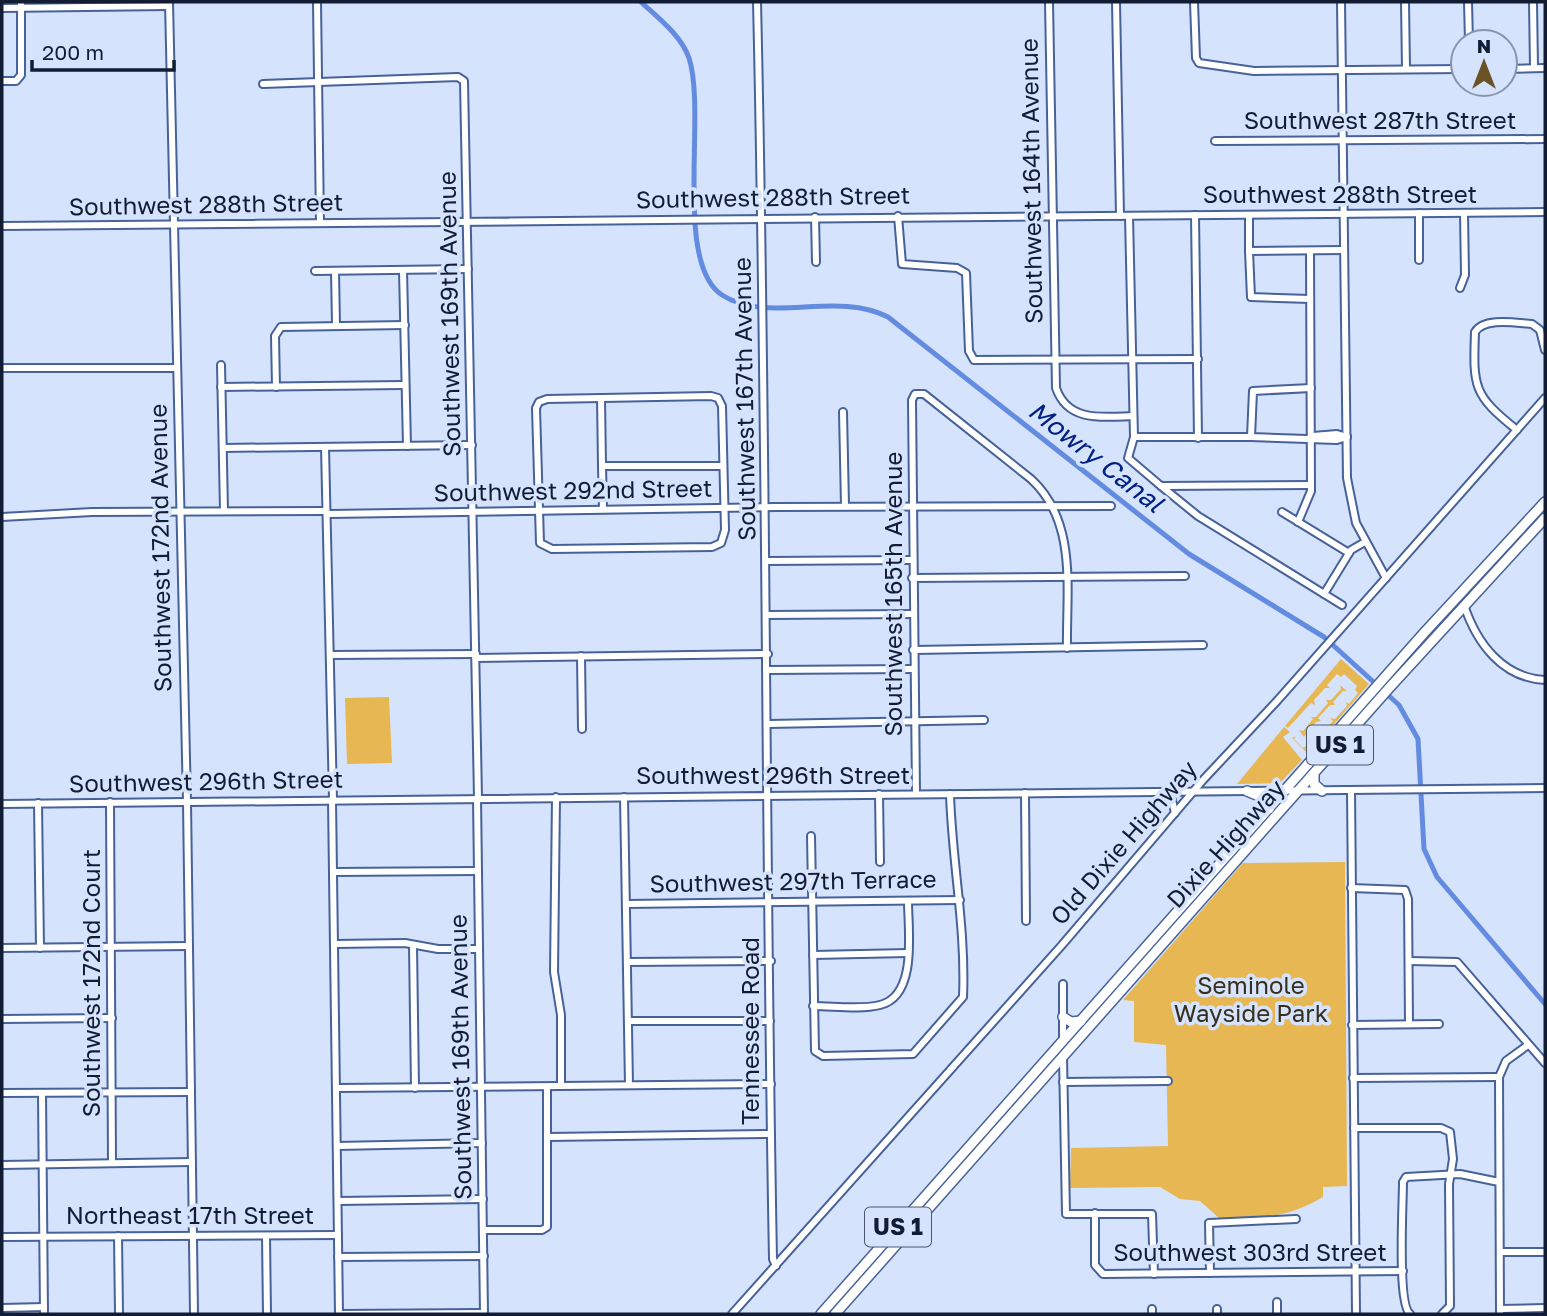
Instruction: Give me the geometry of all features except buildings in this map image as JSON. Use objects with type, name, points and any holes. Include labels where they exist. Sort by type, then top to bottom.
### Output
[{"type":"highway","name":"Dixie Highway","points":[[1083,1019],[1456,597],[1545,502]]},
{"type":"highway","name":"Dixie Highway","points":[[1063,1057],[1390,687],[1545,517]]},
{"type":"highway","points":[[1464,605],[1464,598],[1500,558],[1505,544]]},
{"type":"highway","points":[[1418,656],[1424,641],[1454,608],[1456,597]]},
{"type":"highway","points":[[1298,792],[1301,780],[1346,728],[1351,716]]},
{"type":"highway","points":[[1314,774],[1314,784],[1322,791]]},
{"type":"highway","points":[[1247,791],[1266,799],[1269,809]]},
{"type":"highway","points":[[1229,870],[1236,855],[1279,805],[1283,792]]},
{"type":"highway","points":[[1184,921],[1183,913],[1214,878],[1221,863]]},
{"type":"highway","points":[[1132,978],[1139,963],[1173,925],[1171,918]]},
{"type":"highway","points":[[1063,1017],[1068,1022],[1083,1019],[1083,1026],[1065,1048],[1063,1057]]},
{"type":"highway","name":"US 1","points":[[821,1314],[1083,1019]]},
{"type":"highway","points":[[1042,1080],[1044,1071],[1063,1041]]},
{"type":"highway","name":"US 1","points":[[835,1314],[1063,1057]]},
{"type":"highway","points":[[923,1215],[921,1209],[952,1174],[959,1158]]},
{"type":"highway","points":[[870,1275],[875,1262],[906,1227],[905,1220]]},
{"type":"street","points":[[317,2],[320,223]]},
{"type":"street","name":"Southwest 167th Avenue","points":[[757,2],[769,795]]},
{"type":"street","name":"Southwest 164th Avenue","points":[[1049,2],[1054,360],[1057,391],[1070,409],[1089,416],[1133,416]]},
{"type":"street","points":[[1116,2],[1120,216]]},
{"type":"street","points":[[1194,2],[1195,53],[1199,63],[1254,71],[1449,69]]},
{"type":"street","points":[[1340,2],[1349,496],[1365,542],[1386,578]]},
{"type":"street","points":[[1405,2],[1406,69]]},
{"type":"street","points":[[1468,2],[1469,28]]},
{"type":"street","points":[[1533,2],[1534,68]]},
{"type":"street","points":[[2,8],[21,5],[169,4]]},
{"type":"street","name":"Southwest 172nd Avenue","points":[[169,4],[187,802],[194,1314]]},
{"type":"street","points":[[2,81],[16,81],[22,75],[21,5]]},
{"type":"street","points":[[1519,69],[1545,68]]},
{"type":"street","name":"Southwest 169th Avenue","points":[[318,80],[458,77],[464,80],[476,656],[484,1314]]},
{"type":"street","points":[[263,84],[318,80]]},
{"type":"street","name":"Southwest 287th Street","points":[[1215,142],[1545,139]]},
{"type":"street","name":"Southwest 288th Street","points":[[2,226],[762,217],[1545,212]]},
{"type":"street","points":[[1419,213],[1419,260]]},
{"type":"street","points":[[1460,288],[1465,275],[1464,213]]},
{"type":"street","points":[[1195,215],[1198,438]]},
{"type":"street","points":[[1249,215],[1251,297],[1310,299]]},
{"type":"street","points":[[898,216],[900,262],[909,267],[964,270],[968,278],[969,351],[973,359],[1198,359]]},
{"type":"street","points":[[1129,216],[1134,437],[1128,454],[1129,461],[1198,516],[1342,605]]},
{"type":"street","points":[[815,217],[816,262]]},
{"type":"street","points":[[1249,251],[1344,250]]},
{"type":"street","points":[[1298,522],[1309,501],[1311,485],[1310,251]]},
{"type":"street","points":[[403,270],[407,446]]},
{"type":"street","points":[[315,271],[468,270]]},
{"type":"street","points":[[335,271],[336,325]]},
{"type":"street","points":[[276,387],[275,335],[278,329],[287,326],[405,324]]},
{"type":"street","points":[[1517,430],[1479,394],[1474,335],[1479,326],[1532,324],[1540,330],[1545,350]]},
{"type":"street","points":[[220,365],[224,512]]},
{"type":"street","points":[[2,368],[176,368]]},
{"type":"street","points":[[221,387],[405,385]]},
{"type":"street","points":[[1251,438],[1252,391],[1311,388]]},
{"type":"street","name":"Southwest 165th Avenue","points":[[916,794],[912,614],[912,400],[915,394],[924,394],[1031,479],[1051,505]]},
{"type":"street","points":[[601,398],[603,509]]},
{"type":"street","points":[[601,398],[718,398],[722,406],[724,536],[717,546],[552,549],[542,546],[539,540],[537,404],[547,399],[601,398]]},
{"type":"street","name":"Old Dixie Highway","points":[[732,1314],[1545,398]]},
{"type":"street","points":[[844,412],[845,506]]},
{"type":"street","points":[[1134,437],[1311,437],[1321,440],[1347,437]]},
{"type":"street","points":[[223,448],[472,445]]},
{"type":"street","points":[[325,447],[333,800],[339,1314],[484,1314]]},
{"type":"street","points":[[602,466],[723,466]]},
{"type":"street","points":[[1177,499],[1182,485]]},
{"type":"street","points":[[1161,486],[1311,485]]},
{"type":"street","name":"Southwest 292nd Street","points":[[180,512],[912,505],[1111,506]]},
{"type":"street","points":[[1051,505],[1065,539],[1068,648]]},
{"type":"street","points":[[2,517],[180,512]]},
{"type":"street","points":[[1282,512],[1349,553]]},
{"type":"street","points":[[1324,594],[1349,553],[1365,542]]},
{"type":"street","points":[[767,561],[912,560]]},
{"type":"street","points":[[912,578],[1185,576]]},
{"type":"street","points":[[1464,605],[1479,636],[1500,665],[1531,679],[1545,680]]},
{"type":"street","points":[[767,615],[912,614]]},
{"type":"street","points":[[913,650],[1203,645]]},
{"type":"street","points":[[330,655],[768,654]]},
{"type":"street","points":[[581,656],[582,729]]},
{"type":"street","points":[[768,670],[913,668]]},
{"type":"street","points":[[768,724],[984,720]]},
{"type":"street","points":[[1207,776],[1214,791]]},
{"type":"street","name":"Southwest 296th Street","points":[[2,804],[1545,788]]},
{"type":"street","points":[[1351,790],[1356,1314]]},
{"type":"street","points":[[1154,792],[1172,800],[1175,814]]},
{"type":"street","points":[[1024,793],[1026,921]]},
{"type":"street","points":[[879,794],[880,862]]},
{"type":"street","points":[[811,836],[813,1045],[818,1055],[913,1054],[963,996],[960,900],[951,842],[950,794]]},
{"type":"street","name":"Tennessee Road","points":[[769,795],[771,1133],[773,1259],[776,1266]]},
{"type":"street","points":[[556,797],[554,972],[561,1015],[561,1086]]},
{"type":"street","points":[[624,797],[629,1085]]},
{"type":"street","name":"Southwest 172nd Court","points":[[110,802],[112,1163]]},
{"type":"street","points":[[38,803],[40,947]]},
{"type":"street","points":[[333,872],[478,871]]},
{"type":"street","points":[[1351,888],[1405,890],[1409,1024]]},
{"type":"street","name":"Southwest 297th Terrace","points":[[626,904],[960,900]]},
{"type":"street","points":[[813,1006],[882,1005],[897,993],[907,979],[908,901]]},
{"type":"street","points":[[335,944],[480,949]]},
{"type":"street","points":[[413,945],[415,1088]]},
{"type":"street","points":[[2,948],[189,946]]},
{"type":"street","points":[[813,955],[908,953]]},
{"type":"street","points":[[627,962],[771,961]]},
{"type":"street","points":[[1409,961],[1457,962],[1545,1063]]},
{"type":"street","points":[[1063,984],[1063,1041]]},
{"type":"street","points":[[2,1019],[112,1018]]},
{"type":"street","points":[[628,1021],[771,1021]]},
{"type":"street","points":[[1352,1025],[1438,1024]]},
{"type":"street","points":[[1528,1045],[1506,1060],[1499,1077],[1500,1312],[1545,1308]]},
{"type":"street","points":[[1063,1057],[1066,1214],[1152,1214],[1154,1274]]},
{"type":"street","points":[[1353,1078],[1499,1077]]},
{"type":"street","points":[[1063,1082],[1168,1081]]},
{"type":"street","points":[[337,1088],[771,1084]]},
{"type":"street","points":[[483,1230],[542,1230],[547,1227],[547,1087]]},
{"type":"street","points":[[2,1093],[191,1093]]},
{"type":"street","points":[[2,1308],[44,1311],[42,1093]]},
{"type":"street","points":[[1354,1128],[1441,1128],[1450,1132],[1453,1159],[1450,1306],[1445,1313]]},
{"type":"street","points":[[548,1137],[771,1133]]},
{"type":"street","points":[[337,1146],[482,1143]]},
{"type":"street","points":[[2,1165],[192,1162]]},
{"type":"street","points":[[1409,1313],[1403,1271],[1403,1182],[1406,1177],[1451,1174],[1499,1182]]},
{"type":"street","points":[[338,1201],[483,1199]]},
{"type":"street","name":"Southwest 303rd Street","points":[[1095,1213],[1095,1265],[1103,1274],[1403,1271]]},
{"type":"street","points":[[1210,1273],[1209,1223],[1296,1219]]},
{"type":"street","name":"Northeast 17th Street","points":[[2,1237],[338,1235]]},
{"type":"street","points":[[118,1236],[119,1314]]},
{"type":"street","points":[[266,1236],[267,1314]]},
{"type":"street","points":[[1500,1252],[1545,1252]]},
{"type":"street","points":[[338,1257],[484,1256]]},
{"type":"street","points":[[1277,1301],[1277,1314]]},
{"type":"green space","points":[[1341,659],[1369,684],[1308,754],[1292,738],[1296,736],[1294,739],[1303,748],[1307,745],[1310,747],[1319,737],[1317,734],[1321,735],[1333,721],[1330,718],[1335,719],[1347,706],[1346,702],[1349,704],[1358,693],[1355,690],[1357,686],[1344,674],[1341,677],[1337,674],[1327,685],[1330,688],[1325,688],[1314,700],[1315,705],[1311,703],[1288,728],[1285,726]]},
{"type":"green space","points":[[1340,685],[1347,691],[1343,691],[1333,702],[1335,705],[1330,705],[1318,718],[1321,721],[1316,722],[1304,737],[1299,730],[1303,731],[1313,719],[1311,717],[1316,717],[1328,703],[1326,700],[1331,700],[1341,689]]},
{"type":"green space","points":[[389,697],[392,763],[347,764],[345,698]]},
{"type":"green space","points":[[1284,727],[1290,732],[1283,737],[1302,760],[1280,783],[1237,784]]},
{"type":"green space","name":"Seminole Wayside Park","points":[[1345,862],[1347,1186],[1323,1187],[1323,1197],[1285,1213],[1261,1217],[1219,1218],[1200,1201],[1180,1199],[1160,1187],[1070,1188],[1071,1148],[1168,1146],[1166,1045],[1134,1042],[1134,1001],[1123,1000],[1243,863]]},
{"type":"waterway","name":"Mowry Canal","points":[[641,2],[675,34],[689,58],[694,83],[695,220],[699,252],[707,278],[722,295],[740,303],[760,307],[847,306],[888,317],[1189,554],[1324,637],[1399,705],[1418,739],[1424,849],[1437,877],[1545,1004]]}]
